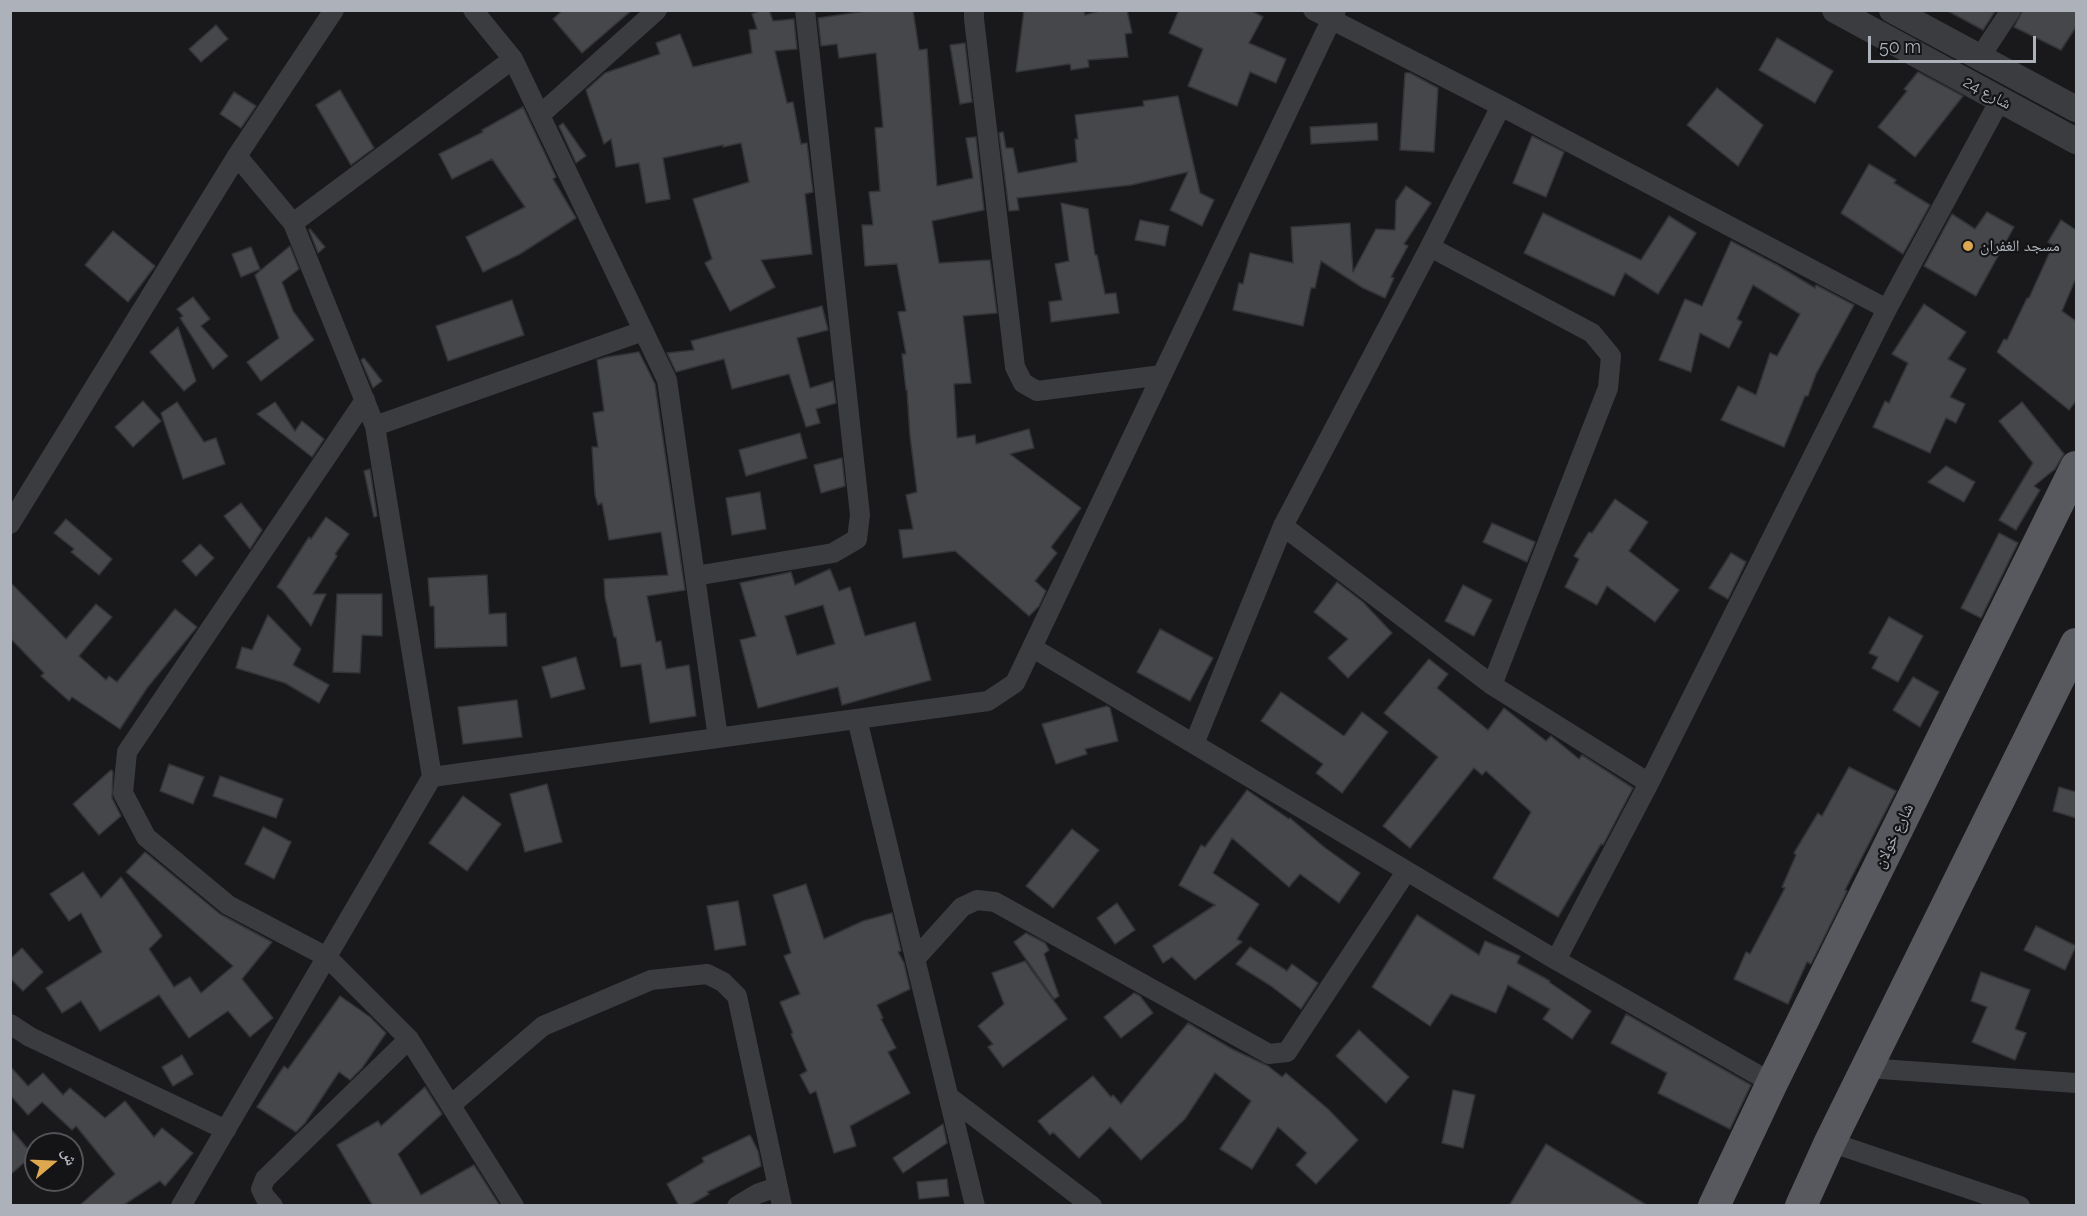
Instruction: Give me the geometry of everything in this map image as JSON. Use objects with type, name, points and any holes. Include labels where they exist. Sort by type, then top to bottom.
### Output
[{"type":"main road","name":"شارع خولان","points":[[1714,1206],[1772,1083],[2076,467]]},
{"type":"main road","points":[[1801,1206],[1830,1142],[2076,644]]},
{"type":"street","points":[[12,517],[237,156],[334,10]]},
{"type":"street","points":[[473,10],[513,59],[667,380],[718,738]]},
{"type":"street","points":[[540,115],[657,10]]},
{"type":"street","points":[[695,576],[833,553],[857,539],[860,515],[805,10]]},
{"type":"street","points":[[974,10],[1015,367],[1023,383],[1036,391],[1162,375]]},
{"type":"street","points":[[1313,10],[1334,15],[1501,106],[1887,309]]},
{"type":"street","name":"شارع 24","points":[[1835,10],[2076,141]]},
{"type":"street","name":"شارع 24","points":[[1892,10],[2076,109]]},
{"type":"street","points":[[1980,57],[2011,10]]},
{"type":"street","points":[[432,777],[988,701],[1015,683],[1334,15]]},
{"type":"street","points":[[293,223],[513,59]]},
{"type":"street","points":[[1556,960],[1649,783],[1887,309],[2000,100]]},
{"type":"street","points":[[1194,744],[1283,526],[1430,247],[1501,106]]},
{"type":"street","points":[[181,1206],[432,777],[375,426],[293,223],[237,156]]},
{"type":"street","points":[[1430,247],[1592,333],[1611,356],[1608,388],[1492,685]]},
{"type":"street","points":[[375,426],[643,331]]},
{"type":"street","points":[[365,400],[127,752],[123,793],[146,837],[228,905],[327,957],[409,1039],[514,1206]]},
{"type":"street","points":[[1283,526],[1492,685],[1649,783]]},
{"type":"street","points":[[1033,648],[1406,872],[1772,1083]]},
{"type":"street","points":[[857,719],[975,1206]]},
{"type":"street","points":[[916,958],[962,907],[977,900],[995,902],[1269,1054],[1287,1052],[1406,872]]},
{"type":"street","points":[[451,1105],[543,1026],[651,980],[707,974],[723,982],[736,996],[780,1196],[757,1194],[737,1206]]},
{"type":"street","points":[[10,1024],[30,1036],[226,1130]]},
{"type":"street","points":[[273,1206],[261,1189],[265,1179],[409,1039]]},
{"type":"street","points":[[1867,1068],[2076,1083]]},
{"type":"street","points":[[949,1096],[1092,1206]]},
{"type":"street","points":[[1830,1142],[2020,1206]]},
{"type":"building","points":[[563,10],[632,10],[582,53],[553,19]]},
{"type":"building","points":[[769,10],[773,21],[794,19],[797,49],[775,51],[787,103],[793,102],[801,144],[807,143],[813,192],[805,194],[812,254],[761,260],[775,287],[730,311],[705,263],[712,259],[693,199],[749,182],[741,143],[663,158],[670,199],[646,203],[639,163],[616,167],[611,139],[604,144],[586,90],[605,73],[660,54],[656,43],[680,34],[693,67],[752,53],[749,30],[757,29],[752,14]]},
{"type":"building","points":[[873,10],[913,10],[919,50],[927,49],[937,186],[973,178],[966,138],[976,137],[984,210],[932,221],[939,263],[990,260],[997,313],[963,316],[971,383],[954,384],[957,438],[975,435],[976,444],[1029,429],[1034,448],[1010,454],[1081,508],[1051,547],[1057,553],[1035,581],[1046,591],[1039,606],[1029,616],[955,551],[903,558],[899,530],[913,529],[906,495],[917,492],[902,354],[906,354],[898,312],[906,311],[897,264],[865,266],[862,225],[873,225],[869,192],[880,191],[875,128],[883,127],[876,53],[839,58],[837,44],[821,46],[818,18]]},
{"type":"building","points":[[1024,10],[1084,10],[1085,15],[1103,10],[1127,10],[1132,33],[1125,34],[1128,57],[1088,60],[1089,67],[1071,70],[1070,64],[1016,72]]},
{"type":"building","points":[[1179,10],[1250,10],[1263,17],[1249,43],[1286,59],[1276,83],[1250,72],[1237,106],[1188,86],[1203,49],[1169,33]]},
{"type":"building","points":[[1946,10],[1996,10],[1983,30]]},
{"type":"building","points":[[2023,10],[2076,10],[2076,27],[2061,50],[2014,27]]},
{"type":"building","points":[[216,25],[228,39],[201,62],[189,49]]},
{"type":"building","points":[[1777,38],[1833,71],[1815,103],[1759,70]]},
{"type":"building","points":[[965,43],[972,102],[960,104],[950,45]]},
{"type":"building","points":[[1918,72],[1963,96],[1915,157],[1878,127],[1907,91],[1904,89]]},
{"type":"building","points":[[1405,73],[1410,73],[1438,88],[1434,152],[1400,150]]},
{"type":"building","points":[[1717,88],[1763,125],[1738,166],[1687,125]]},
{"type":"building","points":[[340,90],[374,148],[351,165],[316,105]]},
{"type":"building","points":[[234,92],[256,106],[241,128],[220,114]]},
{"type":"building","points":[[1178,96],[1200,193],[1214,200],[1202,226],[1170,210],[1188,172],[1131,185],[1017,198],[1019,210],[1009,211],[999,133],[1003,132],[1006,148],[1013,148],[1018,173],[1077,162],[1075,139],[1078,139],[1075,115],[1144,106],[1143,101]]},
{"type":"building","points":[[523,107],[556,177],[553,179],[576,218],[520,254],[483,272],[466,237],[525,207],[492,159],[452,179],[439,154],[483,132],[482,130]]},
{"type":"building","points":[[563,123],[586,156],[576,163],[559,126]]},
{"type":"building","points":[[1377,123],[1378,140],[1311,144],[1310,127]]},
{"type":"building","points":[[1532,136],[1564,152],[1546,197],[1513,183]]},
{"type":"building","points":[[1869,164],[1896,180],[1894,183],[1930,205],[1903,254],[1841,213]]},
{"type":"building","points":[[1406,186],[1431,203],[1404,244],[1408,246],[1391,277],[1394,278],[1385,298],[1363,288],[1321,261],[1315,288],[1311,288],[1303,326],[1233,310],[1239,283],[1243,284],[1250,253],[1293,263],[1291,227],[1350,223],[1353,272],[1376,229],[1395,230],[1396,201]]},
{"type":"building","points":[[1061,203],[1088,209],[1095,255],[1097,255],[1105,294],[1116,293],[1119,313],[1051,322],[1049,302],[1062,300],[1055,264],[1069,261]]},
{"type":"building","name":"مسجد الغفران","points":[[1987,212],[2014,227],[1976,296],[1924,266],[1952,214],[1975,229]]},
{"type":"building","points":[[1543,213],[1641,260],[1669,216],[1696,233],[1658,294],[1625,273],[1614,296],[1524,253]]},
{"type":"building","points":[[1140,220],[1169,226],[1165,246],[1135,240]]},
{"type":"building","points":[[2061,220],[2076,230],[2076,278],[2062,311],[2076,321],[2076,401],[2069,410],[1997,352],[2004,339],[2007,340],[2029,298],[2053,245],[2048,242]]},
{"type":"building","points":[[309,230],[325,247],[318,253]]},
{"type":"building","points":[[113,231],[155,266],[128,302],[85,265]]},
{"type":"building","points":[[1731,241],[1815,288],[1816,285],[1854,305],[1816,374],[1808,396],[1805,396],[1784,447],[1721,420],[1738,386],[1756,395],[1770,353],[1777,356],[1800,314],[1753,285],[1737,319],[1742,322],[1729,348],[1700,333],[1691,372],[1659,360],[1685,299],[1702,306]]},
{"type":"building","points":[[290,246],[299,269],[282,282],[293,311],[314,340],[261,381],[247,362],[279,338],[255,275]]},
{"type":"building","points":[[251,247],[260,269],[241,277],[232,254]]},
{"type":"building","points":[[193,297],[210,319],[201,326],[228,356],[213,369],[180,318],[183,316],[177,309]]},
{"type":"building","points":[[512,300],[524,335],[448,361],[436,326]]},
{"type":"building","points":[[1924,304],[1966,332],[1948,359],[1966,369],[1950,397],[1965,404],[1956,423],[1946,418],[1930,453],[1873,427],[1885,401],[1889,403],[1908,363],[1892,354]]},
{"type":"building","points":[[822,306],[828,330],[797,338],[810,388],[833,381],[836,403],[816,409],[820,423],[806,427],[789,374],[732,389],[724,359],[676,372],[667,353],[694,350],[691,341]]},
{"type":"building","points":[[178,327],[196,381],[184,391],[150,352]]},
{"type":"building","points":[[639,352],[655,384],[685,590],[647,596],[656,642],[661,641],[666,669],[689,665],[696,716],[650,723],[641,664],[621,667],[616,637],[614,637],[605,597],[604,579],[668,575],[661,532],[609,540],[602,503],[598,505],[595,495],[592,447],[598,447],[593,413],[604,411],[597,360]]},
{"type":"building","points":[[364,358],[382,381],[373,388],[361,360]]},
{"type":"building","points":[[143,401],[161,421],[133,447],[115,427]]},
{"type":"building","points":[[177,402],[204,442],[216,438],[225,464],[183,479],[161,413]]},
{"type":"building","points":[[275,402],[295,431],[302,421],[324,439],[312,457],[257,414]]},
{"type":"building","points":[[2022,402],[2064,454],[2055,469],[2034,486],[2040,490],[2016,530],[1999,520],[2033,463],[1999,421]]},
{"type":"building","points":[[800,433],[807,458],[746,476],[739,450]]},
{"type":"building","points":[[842,458],[845,486],[821,493],[814,465]]},
{"type":"building","points":[[1946,466],[1975,482],[1964,502],[1928,482]]},
{"type":"building","points":[[370,469],[377,516],[374,517],[364,471]]},
{"type":"building","points":[[760,492],[766,529],[732,535],[726,498]]},
{"type":"building","points":[[1615,499],[1648,522],[1629,551],[1679,590],[1655,622],[1607,586],[1597,605],[1565,587],[1579,559],[1574,556],[1589,532],[1592,533]]},
{"type":"building","points":[[241,503],[262,530],[250,549],[224,516]]},
{"type":"building","points":[[326,517],[349,534],[313,594],[326,594],[311,626],[277,587],[309,537],[311,539]]},
{"type":"building","points":[[66,519],[112,559],[99,575],[71,552],[74,549],[54,533]]},
{"type":"building","points":[[1492,523],[1535,542],[1527,562],[1483,542]]},
{"type":"building","points":[[1999,533],[2018,543],[1981,618],[1961,608]]},
{"type":"building","points":[[200,544],[214,558],[196,576],[182,561]]},
{"type":"building","points":[[1731,553],[1746,562],[1728,599],[1709,588]]},
{"type":"building","points":[[830,569],[839,591],[850,587],[865,636],[915,622],[931,680],[842,705],[838,687],[758,708],[740,640],[756,636],[740,583],[791,572],[795,585]],"holes":[[[823,605],[835,644],[797,655],[785,616]]]},
{"type":"building","points":[[487,575],[489,614],[506,613],[507,646],[435,648],[434,606],[430,606],[428,578]]},
{"type":"building","points":[[10,582],[66,639],[96,604],[112,617],[79,656],[106,680],[109,676],[117,682],[175,609],[197,627],[147,688],[120,729],[72,697],[69,701],[41,676],[44,673],[10,638]]},
{"type":"building","points":[[1337,582],[1363,602],[1392,633],[1348,678],[1328,658],[1348,639],[1314,612]]},
{"type":"building","points":[[1463,585],[1492,600],[1474,636],[1445,621]]},
{"type":"building","points":[[337,594],[382,594],[382,636],[362,635],[360,673],[333,672]]},
{"type":"building","points":[[268,615],[301,649],[293,665],[329,685],[319,703],[285,683],[236,668],[242,647],[252,650]]},
{"type":"building","points":[[1889,617],[1923,636],[1898,682],[1872,668],[1878,657],[1869,653]]},
{"type":"building","points":[[1160,629],[1213,658],[1190,701],[1137,672]]},
{"type":"building","points":[[576,657],[585,689],[551,698],[542,667]]},
{"type":"building","points":[[1429,659],[1448,674],[1437,688],[1488,730],[1504,708],[1546,741],[1551,736],[1579,759],[1582,755],[1633,788],[1603,845],[1601,844],[1558,917],[1493,878],[1531,812],[1486,771],[1482,775],[1474,768],[1410,848],[1383,826],[1438,757],[1384,713]]},
{"type":"building","points":[[1913,677],[1939,692],[1920,727],[1893,710]]},
{"type":"building","points":[[1281,692],[1344,736],[1362,712],[1388,732],[1342,793],[1316,773],[1323,764],[1261,721]]},
{"type":"building","points":[[517,700],[522,737],[463,744],[458,707]]},
{"type":"building","points":[[1107,706],[1110,708],[1118,741],[1085,749],[1087,754],[1056,764],[1042,724]]},
{"type":"building","points":[[169,764],[204,777],[193,804],[160,791]]},
{"type":"building","points":[[1849,767],[1896,791],[1845,890],[1847,891],[1811,964],[1807,962],[1788,1004],[1734,979],[1746,952],[1750,954],[1785,888],[1782,887],[1796,855],[1794,853],[1818,813],[1822,816]]},
{"type":"building","points":[[111,770],[113,772],[112,798],[121,816],[99,835],[73,804]]},
{"type":"building","points":[[220,776],[283,799],[276,818],[213,796]]},
{"type":"building","points":[[547,784],[562,842],[525,852],[510,794]]},
{"type":"building","points":[[2059,787],[2076,792],[2076,818],[2053,811]]},
{"type":"building","points":[[1247,790],[1290,818],[1360,873],[1339,903],[1300,874],[1289,887],[1232,838],[1213,873],[1259,904],[1237,939],[1242,942],[1195,980],[1172,957],[1163,963],[1153,946],[1215,905],[1179,885],[1201,845],[1205,847]]},
{"type":"building","points":[[463,796],[501,824],[467,871],[429,843]]},
{"type":"building","points":[[263,827],[291,842],[274,879],[245,864]]},
{"type":"building","points":[[1072,829],[1099,850],[1053,908],[1026,886]]},
{"type":"building","points":[[145,852],[220,914],[272,942],[242,979],[273,1018],[250,1037],[228,1011],[189,1038],[159,995],[100,1031],[81,1001],[62,1013],[46,988],[102,952],[81,913],[69,921],[50,894],[83,872],[101,898],[121,877],[162,936],[149,949],[174,987],[190,977],[201,993],[233,966],[126,872]]},
{"type":"building","points":[[806,884],[824,939],[863,921],[892,913],[901,951],[898,952],[904,963],[910,989],[877,1005],[883,1018],[881,1019],[896,1048],[888,1052],[910,1093],[850,1126],[856,1146],[834,1153],[816,1091],[810,1094],[800,1075],[807,1071],[780,1002],[800,994],[784,956],[791,953],[773,895]]},
{"type":"building","points":[[738,901],[746,945],[715,950],[707,906]]},
{"type":"building","points":[[1117,903],[1135,930],[1115,944],[1097,918]]},
{"type":"building","points":[[1417,915],[1479,955],[1485,941],[1520,956],[1517,963],[1550,981],[1591,1011],[1572,1039],[1543,1019],[1550,1009],[1508,985],[1496,1013],[1451,994],[1430,1026],[1372,987]]},
{"type":"building","points":[[2036,926],[2076,946],[2065,970],[2024,950]]},
{"type":"building","points":[[1026,933],[1045,943],[1049,950],[1044,954],[1059,996],[1054,999],[1014,942]]},
{"type":"building","points":[[1250,947],[1287,971],[1292,964],[1318,983],[1301,1009],[1271,986],[1236,964]]},
{"type":"building","points":[[22,948],[43,972],[23,991],[10,978],[10,959]]},
{"type":"building","points":[[1025,961],[1067,1019],[1003,1067],[988,1047],[993,1044],[978,1026],[1004,1004],[992,973]]},
{"type":"building","points":[[1981,972],[2030,990],[2015,1029],[2026,1033],[2015,1060],[1972,1042],[1987,1007],[1971,1001]]},
{"type":"building","points":[[1134,993],[1140,996],[1153,1013],[1121,1038],[1104,1017]]},
{"type":"building","points":[[340,996],[370,1017],[386,1033],[362,1068],[350,1080],[339,1072],[305,1123],[296,1132],[257,1107],[284,1066],[288,1069]]},
{"type":"building","points":[[1626,1014],[1751,1085],[1730,1129],[1658,1093],[1667,1073],[1611,1043]]},
{"type":"building","points":[[1188,1023],[1232,1049],[1268,1066],[1282,1077],[1286,1073],[1328,1109],[1358,1140],[1316,1184],[1296,1165],[1307,1153],[1278,1127],[1252,1169],[1220,1149],[1251,1101],[1215,1073],[1185,1119],[1141,1160],[1110,1127],[1079,1158],[1053,1132],[1050,1135],[1038,1121],[1093,1076],[1111,1097],[1113,1095],[1121,1104]]},
{"type":"building","points":[[1359,1030],[1409,1077],[1386,1103],[1336,1056]]},
{"type":"building","points":[[182,1055],[193,1074],[173,1086],[162,1067]]},
{"type":"building","points":[[10,1066],[28,1086],[43,1073],[63,1095],[70,1088],[105,1118],[125,1101],[154,1137],[162,1128],[193,1153],[165,1186],[160,1181],[122,1206],[79,1206],[115,1174],[84,1136],[84,1132],[81,1132],[76,1126],[72,1130],[42,1102],[28,1115],[10,1095]]},
{"type":"building","points":[[425,1087],[442,1114],[398,1154],[421,1195],[474,1165],[500,1206],[373,1206],[337,1145],[378,1121],[381,1126]]},
{"type":"building","points":[[1453,1090],[1475,1095],[1463,1148],[1442,1143]]},
{"type":"building","points":[[943,1124],[947,1143],[903,1173],[893,1158]]},
{"type":"building","points":[[10,1128],[24,1144],[24,1163],[10,1175]]},
{"type":"building","points":[[750,1135],[758,1151],[761,1166],[707,1192],[709,1194],[688,1206],[679,1206],[667,1184],[704,1162],[702,1158]]},
{"type":"building","points":[[1546,1144],[1648,1206],[1509,1206]]},
{"type":"building","points":[[947,1179],[949,1196],[919,1199],[917,1182]]},
{"type":"place","name":"مسجد الغفران","points":[[1968,246]]}]
